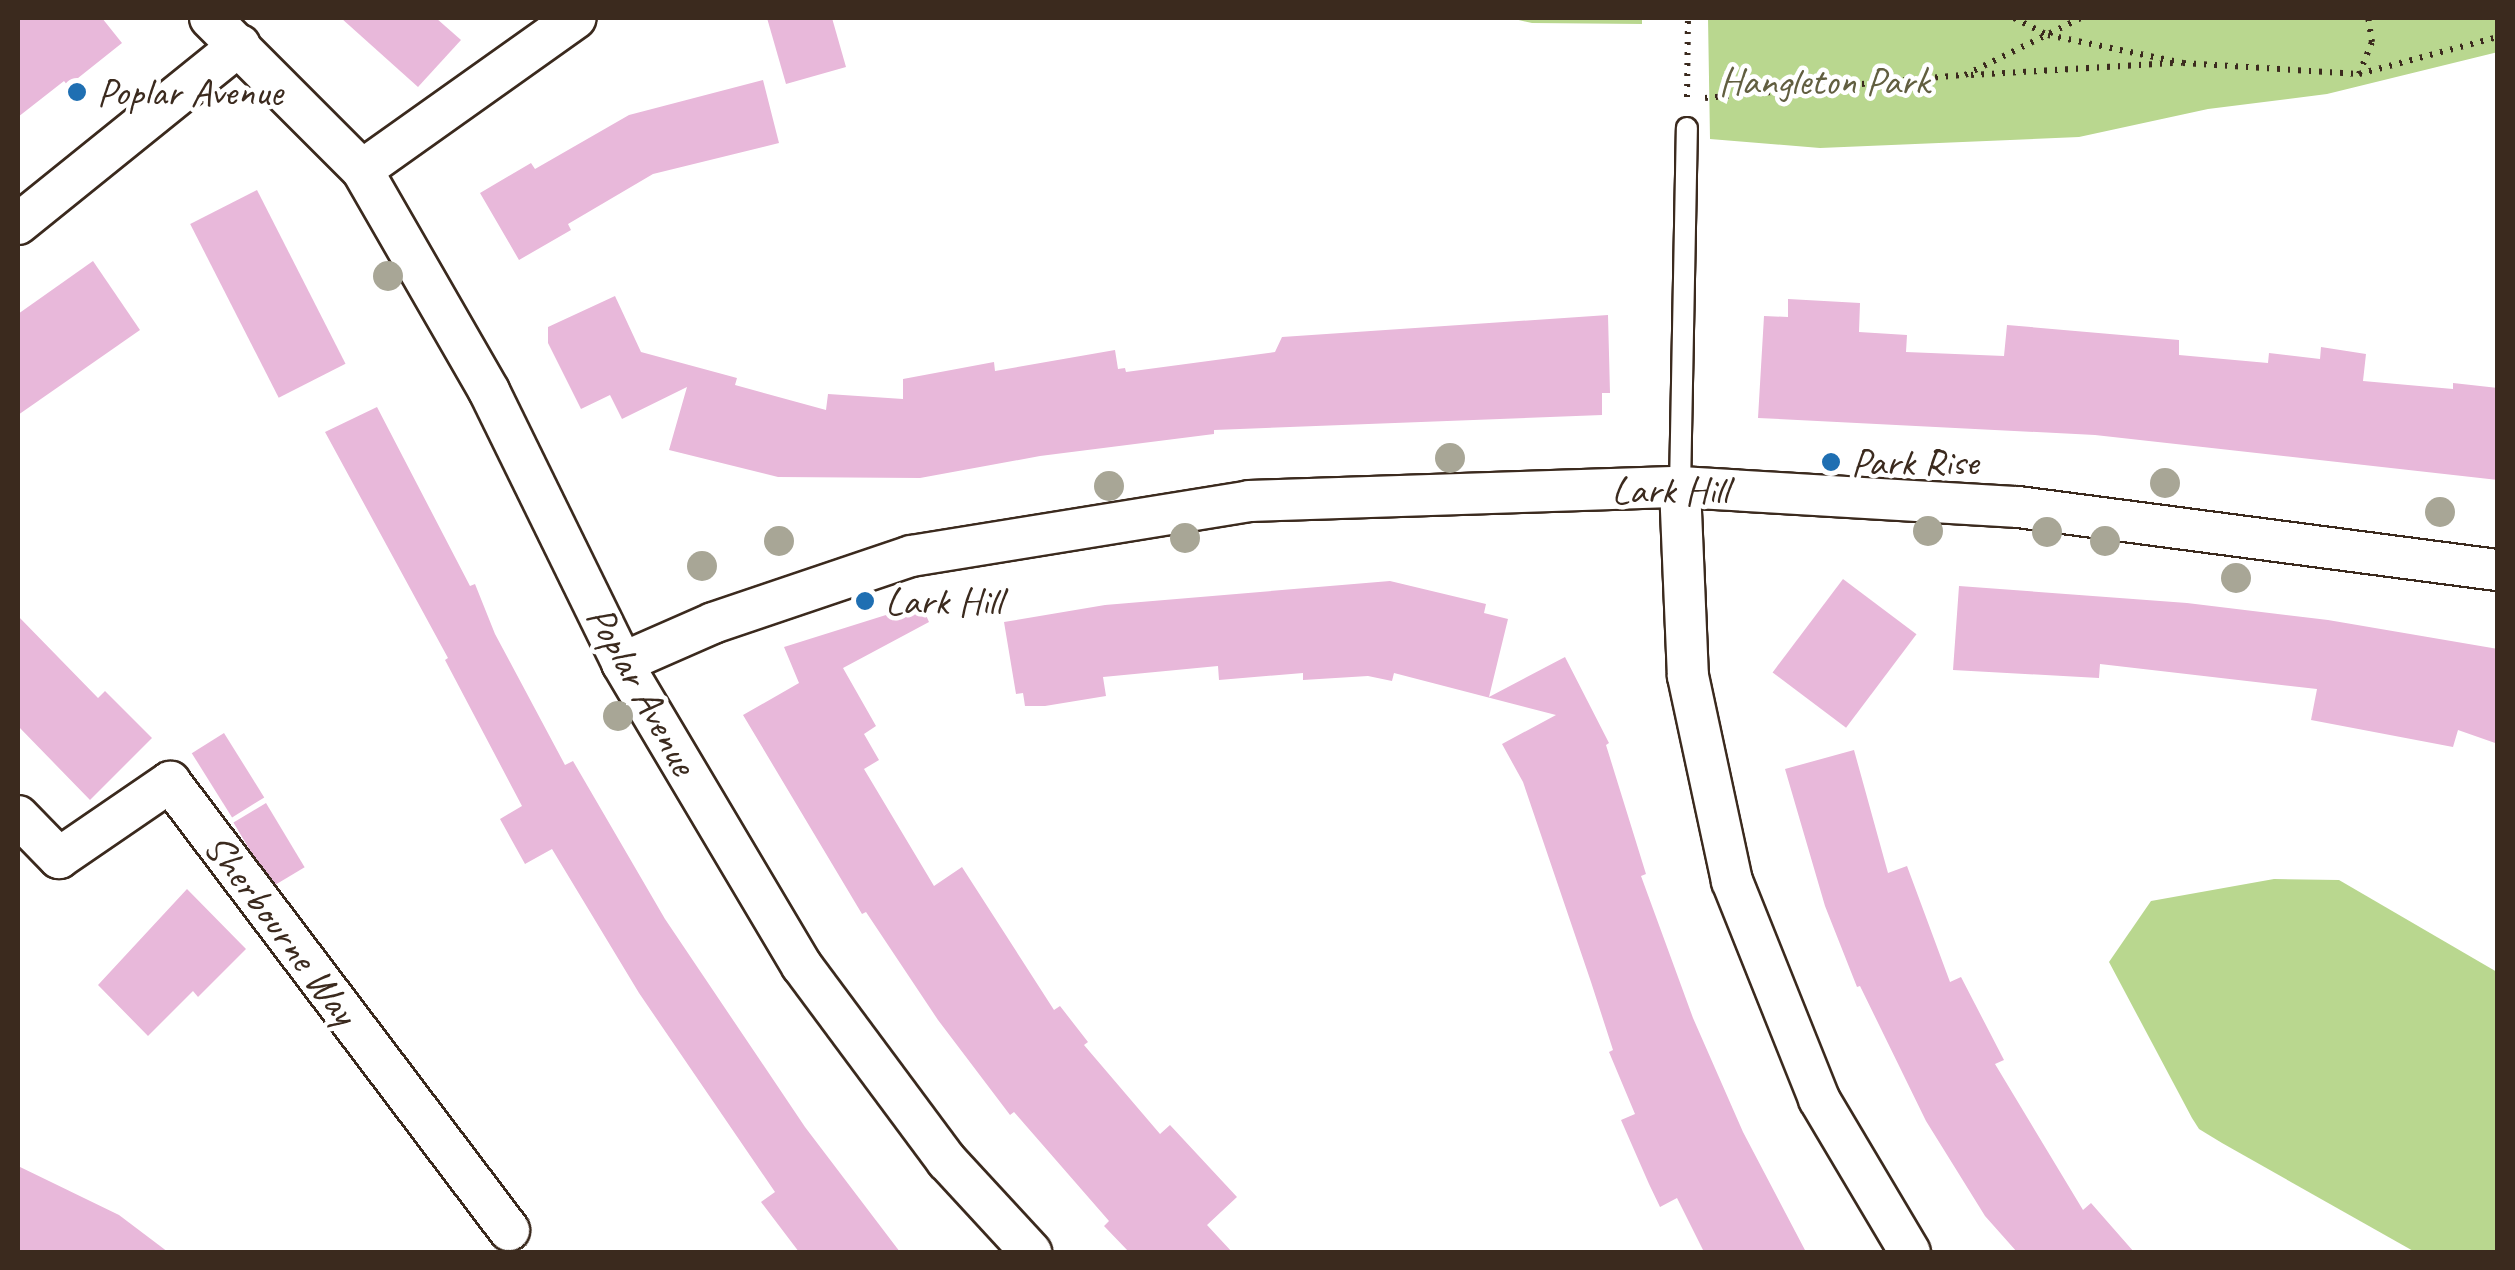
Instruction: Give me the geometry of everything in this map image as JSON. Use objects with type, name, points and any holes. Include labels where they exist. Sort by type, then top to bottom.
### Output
[{"type":"street","name":"Poplar Avenue","points":[[210,18],[362,170],[490,391],[622,663],[802,966],[947,1161],[1030,1252]]},
{"type":"street","points":[[362,170],[576,18]]},
{"type":"street","points":[[18,224],[240,45]]},
{"type":"street","points":[[1680,487],[1688,676],[1732,882],[1819,1099],[1910,1252]]},
{"type":"street","name":"Lark Hill","points":[[622,663],[731,616],[911,556],[1249,501],[1680,487],[2018,507],[2498,570]]},
{"type":"street","name":"Sherbourne Way","points":[[18,816],[59,858],[170,782],[509,1230]]},
{"type":"lane","points":[[1680,487],[1688,128]]},
{"type":"path","points":[[1688,18],[1688,128]]},
{"type":"path","points":[[2014,18],[2048,35],[2182,63]]},
{"type":"path","points":[[1965,75],[2080,18]]},
{"type":"path","points":[[2359,74],[2372,42],[2368,18]]},
{"type":"path","points":[[1688,99],[1965,75],[2182,63],[2359,74],[2498,37]]},
{"type":"green space","points":[[1510,18],[1642,18],[1642,24],[1532,23]]},
{"type":"green space","name":"Hangleton Park","points":[[1708,18],[2497,18],[2498,52],[2327,94],[2208,109],[2079,137],[1820,148],[1710,139]]},
{"type":"green space","points":[[2274,879],[2339,880],[2497,972],[2497,1252],[2415,1252],[2222,1143],[2199,1129],[2192,1118],[2109,962],[2151,901]]},
{"type":"building","points":[[18,18],[102,18],[122,43],[68,86],[64,81],[18,117]]},
{"type":"building","points":[[341,18],[436,18],[461,40],[418,87]]},
{"type":"building","points":[[767,18],[832,18],[846,67],[786,84]]},
{"type":"building","points":[[763,80],[779,143],[653,174],[568,224],[571,230],[519,260],[480,193],[531,163],[535,169],[629,115]]},
{"type":"building","points":[[257,190],[346,364],[279,398],[190,224]]},
{"type":"building","points":[[93,261],[140,330],[18,415],[18,314]]},
{"type":"building","points":[[615,296],[641,352],[737,378],[735,385],[826,410],[828,394],[903,399],[903,379],[994,362],[995,371],[1115,350],[1118,369],[1125,368],[1126,372],[1275,352],[1282,337],[1608,315],[1610,393],[1602,393],[1602,415],[1214,430],[1214,434],[1040,456],[920,478],[778,477],[669,450],[687,387],[622,419],[610,395],[581,409],[548,343],[548,327]]},
{"type":"building","points":[[1788,299],[1860,303],[1859,332],[1907,335],[1906,352],[2004,356],[2007,325],[2179,340],[2179,355],[2268,363],[2269,353],[2320,359],[2321,347],[2366,354],[2363,381],[2453,389],[2453,383],[2498,388],[2498,480],[2095,435],[1758,418],[1764,316],[1788,317]]},
{"type":"building","points":[[377,407],[470,586],[475,584],[495,634],[565,765],[573,761],[665,919],[805,1127],[900,1252],[799,1252],[761,1202],[775,1192],[639,993],[552,849],[525,864],[500,819],[522,806],[445,660],[448,658],[325,432]]},
{"type":"building","points":[[1843,579],[1916,634],[1846,728],[1773,672]]},
{"type":"building","points":[[1390,581],[1486,604],[1484,613],[1508,619],[1489,697],[1565,657],[1609,743],[1606,745],[1646,874],[1641,876],[1693,1018],[1743,1132],[1806,1252],[1704,1252],[1677,1198],[1660,1207],[1649,1184],[1621,1120],[1635,1114],[1609,1052],[1613,1050],[1591,982],[1523,782],[1502,744],[1556,715],[1394,673],[1392,681],[1368,676],[1303,680],[1303,673],[1219,680],[1218,666],[1103,677],[1106,696],[1045,706],[1025,706],[1023,693],[1016,694],[1004,622],[1105,605]]},
{"type":"building","points":[[1959,586],[2187,603],[2328,620],[2498,649],[2498,744],[2458,730],[2453,747],[2311,720],[2317,689],[2100,664],[2099,678],[1953,670]]},
{"type":"building","points":[[921,604],[929,622],[843,668],[876,726],[864,734],[879,760],[864,769],[934,886],[962,867],[1054,1010],[1060,1006],[1088,1042],[1084,1045],[1160,1134],[1170,1125],[1237,1197],[1207,1225],[1232,1252],[1129,1252],[1104,1226],[1109,1221],[1014,1112],[1010,1115],[938,1020],[866,912],[862,914],[743,715],[799,683],[784,647]]},
{"type":"building","points":[[18,616],[98,698],[105,691],[152,738],[90,800],[18,726]]},
{"type":"building","points":[[224,733],[264,797],[232,818],[192,753]]},
{"type":"building","points":[[1854,750],[1888,873],[1907,866],[1950,982],[1961,977],[2004,1060],[1995,1064],[2083,1210],[2091,1203],[2134,1252],[2017,1252],[1985,1216],[1926,1121],[1860,986],[1857,987],[1825,906],[1785,769]]},
{"type":"building","points":[[266,803],[305,867],[272,887],[233,823]]},
{"type":"building","points":[[187,889],[246,949],[198,997],[193,991],[148,1036],[98,985]]},
{"type":"building","points":[[18,1166],[119,1215],[168,1252],[18,1252]]},
{"type":"place","name":"Poplar Avenue","points":[[77,92]]},
{"type":"place","name":"Park Rise","points":[[1831,462]]},
{"type":"place","name":"Lark Hill","points":[[865,601]]}]
